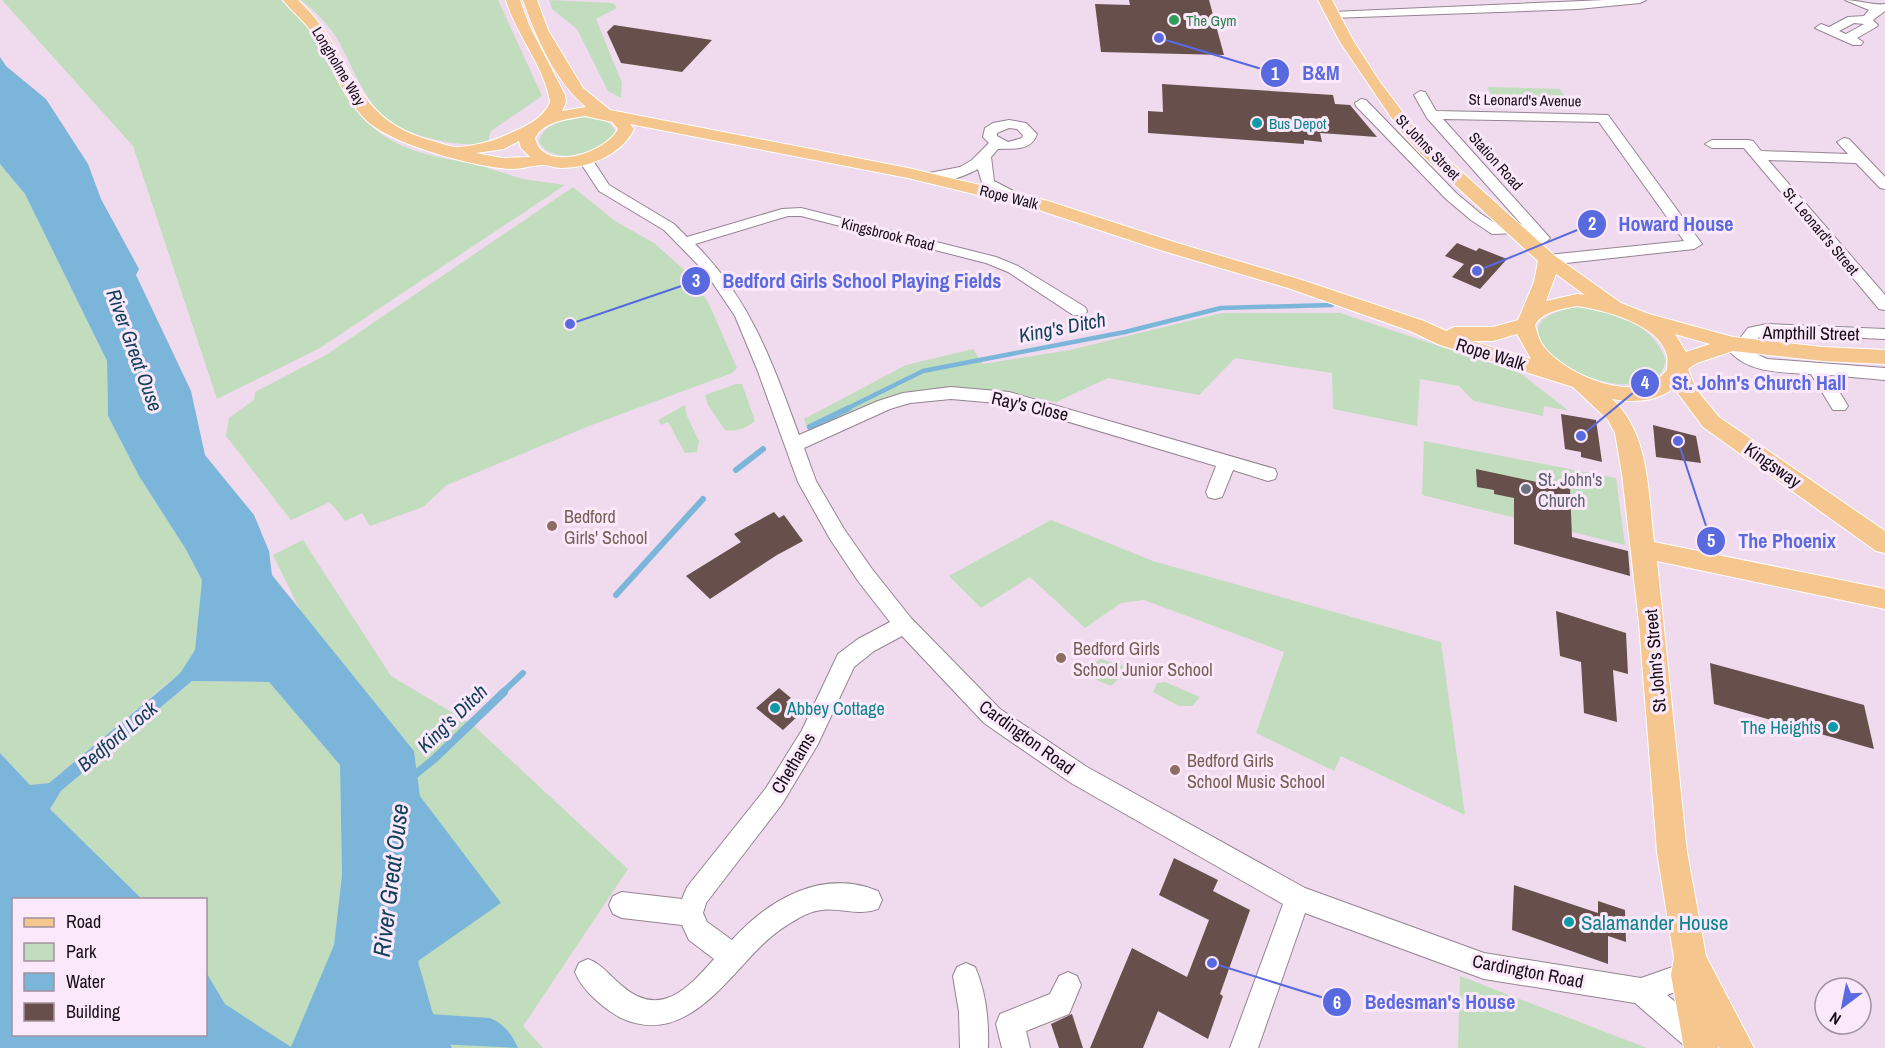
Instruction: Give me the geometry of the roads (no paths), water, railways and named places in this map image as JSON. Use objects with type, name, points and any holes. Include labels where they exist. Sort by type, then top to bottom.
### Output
[{"type":"main road","name":"Longholme Way","points":[[290,0],[316,26],[356,99],[378,123],[408,140],[475,160],[499,163],[526,165],[547,159],[570,161],[585,159]]},
{"type":"main road","points":[[513,0],[524,33],[557,92],[558,104],[528,141],[534,153],[547,159]]},
{"type":"main road","points":[[530,0],[541,30],[577,91],[620,120],[625,127],[625,134],[621,142],[612,149]]},
{"type":"main road","name":"St Johns Street","points":[[1325,0],[1359,60],[1384,98],[1428,151],[1548,260],[1612,305]]},
{"type":"main road","name":"Longholme Way","points":[[457,153],[498,145],[540,124],[569,113],[608,114]]},
{"type":"main road","name":"Rope Walk","points":[[608,114],[929,177],[1018,198],[1295,284],[1417,326],[1447,340],[1608,390],[1638,393],[1653,391],[1664,385],[1690,358],[1741,345]]},
{"type":"main road","name":"Rope Walk","points":[[585,159],[655,134],[695,132]]},
{"type":"main road","name":"Rope Walk","points":[[847,162],[910,184],[1167,246]]},
{"type":"main road","points":[[1528,319],[1547,278],[1548,260]]},
{"type":"main road","name":"Rope Walk","points":[[1417,326],[1467,335],[1493,334],[1558,303],[1577,300],[1612,305]]},
{"type":"main road","points":[[1612,305],[1639,316],[1741,345],[1885,357]]},
{"type":"main road","name":"Kingsway","points":[[1639,316],[1663,334],[1675,349],[1678,368],[1686,392],[1711,422],[1885,544]]},
{"type":"main road","name":"St John's Street","points":[[1528,319],[1535,351],[1616,415],[1626,433],[1644,549],[1672,852],[1685,920],[1700,1044]]},
{"type":"main road","points":[[1644,549],[1885,599]]},
{"type":"main road","points":[[1689,967],[1737,1048]]},
{"type":"street","points":[[1441,0],[1450,11]]},
{"type":"street","points":[[1332,15],[1640,0]]},
{"type":"street","points":[[1851,0],[1882,8]]},
{"type":"street","points":[[1866,20],[1872,25],[1852,40],[1826,30],[1852,19],[1866,20],[1882,8]]},
{"type":"street","name":"Station Road","points":[[1420,95],[1432,115],[1542,238],[1529,242]]},
{"type":"street","points":[[1361,102],[1451,196],[1476,217],[1497,231],[1514,230]]},
{"type":"street","name":"St Leonard's Avenue","points":[[1432,115],[1603,118],[1695,244],[1548,260]]},
{"type":"street","points":[[1844,142],[1885,185]]},
{"type":"street","points":[[929,177],[959,174],[984,157],[997,143]]},
{"type":"street","name":"St. Leonard's Street","points":[[1712,144],[1748,144],[1885,305]]},
{"type":"street","name":"St. Leonard's Street","points":[[1758,155],[1858,159]]},
{"type":"street","points":[[984,157],[988,183],[1018,198]]},
{"type":"street","name":"Cardington Road","points":[[585,159],[600,183],[610,192],[669,227],[712,270],[742,315],[766,369],[807,482],[837,534],[865,575],[904,624],[981,706],[1001,722],[1079,775],[1298,898],[1484,966],[1641,991],[1689,967]]},
{"type":"street","name":"Kingsbrook Road","points":[[686,242],[787,212],[801,212],[991,260],[1013,269],[1079,312]]},
{"type":"street","name":"Ampthill Street","points":[[1885,334],[1767,329],[1754,332],[1741,345],[1753,362],[1767,365],[1885,374]]},
{"type":"street","name":"Ampthill Street","points":[[1816,368],[1839,406]]},
{"type":"street","name":"Ray's Close","points":[[793,445],[884,405],[909,397],[951,393],[1010,399],[1268,474]]},
{"type":"street","points":[[1215,492],[1227,462]]},
{"type":"street","name":"Chethams","points":[[690,912],[696,896],[774,796],[810,737],[846,661],[866,645],[904,624]]},
{"type":"street","points":[[588,972],[629,1009],[651,1016],[678,1009],[706,988],[754,935],[778,916],[812,898],[838,896],[869,900]]},
{"type":"street","points":[[1244,1048],[1298,898]]},
{"type":"street","points":[[622,905],[690,912],[698,931],[733,957]]},
{"type":"street","points":[[966,976],[976,1029],[974,1048]]},
{"type":"street","points":[[1016,1048],[1010,1024],[1059,1004],[1068,985]]},
{"type":"street","points":[[1641,991],[1700,1044]]},
{"type":"water","points":[[0,57],[6,66],[46,99],[88,164],[101,199],[139,269],[136,275],[191,391],[205,455],[254,515],[269,551],[272,575],[414,751],[420,796],[501,903],[418,961],[432,1011],[452,1048],[0,1048],[0,753],[30,785],[49,783],[170,682],[181,672],[195,650],[202,580],[185,548],[139,476],[108,416],[107,361],[25,194],[0,164]],"holes":[[[192,681],[269,682],[340,765],[342,875],[334,945],[291,1047],[225,1004],[207,974],[207,1036],[12,1036],[12,898],[141,898],[50,809],[61,791]]]},
{"type":"waterway","name":"King's Ditch","points":[[846,409],[923,371],[1125,332],[1221,308],[1332,305]]},
{"type":"waterway","name":"King's Ditch","points":[[810,427],[849,408]]},
{"type":"waterway","name":"King's Ditch","points":[[736,470],[763,449]]},
{"type":"waterway","name":"King's Ditch","points":[[616,595],[703,499]]},
{"type":"waterway","name":"King's Ditch","points":[[502,693],[523,673]]},
{"type":"waterway","name":"King's Ditch","points":[[412,777],[504,692]]},
{"type":"waterway","points":[[414,1028],[490,1033],[503,1048]]},
{"type":"place","name":"The Gym","points":[[1174,20]]},
{"type":"place","name":"B&M","points":[[1159,38]]},
{"type":"place","name":"Bus Depot","points":[[1257,123]]},
{"type":"place","name":"Howard House","points":[[1477,271]]},
{"type":"place","name":"Bedford Girls School Playing Fields","points":[[570,324]]},
{"type":"place","name":"St. John's Church Hall","points":[[1581,436]]},
{"type":"place","name":"The Phoenix","points":[[1678,441]]},
{"type":"place","name":"St. John's Church","points":[[1526,489]]},
{"type":"place","name":"Bedford Girls' School","points":[[552,526]]},
{"type":"place","name":"Bedford Girls School Junior School","points":[[1061,658]]},
{"type":"place","name":"Abbey Cottage","points":[[775,708]]},
{"type":"place","name":"The Heights","points":[[1833,727]]},
{"type":"place","name":"Bedford Girls School Music School","points":[[1175,770]]},
{"type":"place","name":"Salamander House","points":[[1569,922]]},
{"type":"place","name":"Bedesman's House","points":[[1212,963]]},
{"type":"water label","name":"River Great Ouse","points":[[135,350]]},
{"type":"water label","name":"Bedford Lock","points":[[117,736]]},
{"type":"water label","name":"River Great Ouse","points":[[390,880]]}]
